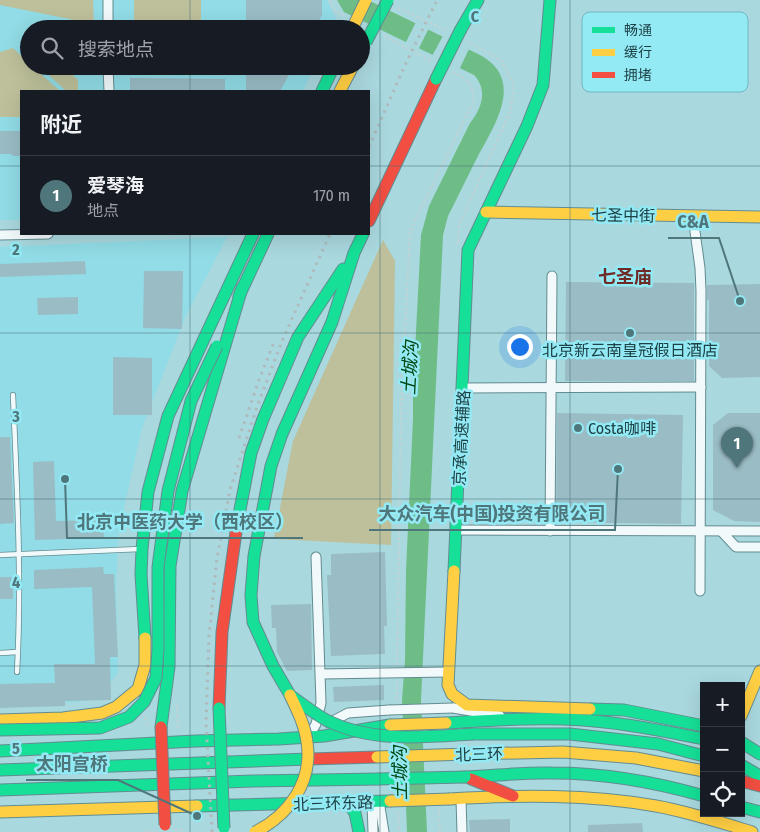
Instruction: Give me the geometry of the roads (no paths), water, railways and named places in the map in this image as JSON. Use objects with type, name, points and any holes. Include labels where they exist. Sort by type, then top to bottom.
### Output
[{"type":"main road","points":[[356,20],[366,0]]},
{"type":"main road","points":[[370,219],[436,79],[478,0]]},
{"type":"main road","name":"京承高速辅路","points":[[550,0],[543,84],[527,126],[468,250],[448,685],[452,694],[467,705],[624,710],[700,725]]},
{"type":"main road","points":[[370,36],[390,2]]},
{"type":"main road","points":[[322,90],[330,75]]},
{"type":"main road","points":[[341,90],[348,75]]},
{"type":"main road","name":"七圣中街","points":[[486,212],[760,217]]},
{"type":"main road","points":[[0,720],[63,718],[102,713],[116,707],[138,689],[142,677],[146,650],[142,593],[142,549],[148,492],[168,416],[253,235]]},
{"type":"main road","points":[[0,730],[100,728],[129,717],[144,702],[156,678],[158,567],[168,491],[191,400],[268,235]]},
{"type":"main road","points":[[255,832],[265,828],[284,814],[296,796],[306,776],[308,748],[302,724],[290,695],[269,659],[253,622],[251,595],[254,556],[272,466],[282,434],[332,322],[354,254],[363,235]]},
{"type":"main road","points":[[225,830],[219,708],[222,632],[231,560],[244,485],[263,419],[298,337],[354,254]]},
{"type":"main road","points":[[165,829],[161,727],[169,666],[170,566],[182,490],[242,288]]},
{"type":"main road","points":[[745,707],[760,671]]},
{"type":"main road","points":[[290,695],[327,721],[349,730],[387,737],[472,734],[570,734],[658,744],[700,755]]},
{"type":"main road","points":[[0,751],[279,739],[324,736],[390,725],[519,719],[592,721],[650,728],[700,738]]},
{"type":"main road","points":[[745,745],[760,755]]},
{"type":"main road","points":[[745,751],[760,755]]},
{"type":"main road","name":"北三环","points":[[0,770],[563,752],[636,758],[700,770]]},
{"type":"main road","points":[[745,767],[760,776]]},
{"type":"main road","name":"北三环","points":[[0,790],[563,773],[626,778],[679,788],[700,795]]},
{"type":"main road","points":[[465,777],[513,796]]},
{"type":"main road","points":[[745,782],[760,786]]},
{"type":"main road","name":"北三环东路","points":[[0,812],[385,802],[513,796],[579,797],[656,806],[721,828],[752,832]]},
{"type":"main road","points":[[347,802],[355,813],[359,832]]},
{"type":"main road","points":[[745,808],[760,812]]},
{"type":"street","points":[[108,0],[108,20]]},
{"type":"street","points":[[108,75],[109,90]]},
{"type":"street","points":[[693,216],[700,275],[702,387],[699,532],[700,591]]},
{"type":"street","points":[[0,236],[20,235]]},
{"type":"street","points":[[550,531],[552,276]]},
{"type":"street","points":[[463,388],[702,387]]},
{"type":"street","points":[[456,530],[760,531]]},
{"type":"street","points":[[722,532],[736,547],[760,546]]},
{"type":"street","points":[[312,730],[316,724],[321,703],[316,556]]},
{"type":"street","points":[[321,674],[448,672]]},
{"type":"street","points":[[279,739],[312,730],[348,713],[454,708],[519,719]]},
{"type":"street","points":[[456,799],[462,832]]},
{"type":"street","points":[[374,832],[385,802]]},
{"type":"street","points":[[384,832],[385,802]]},
{"type":"lane","points":[[13,395],[20,554],[17,672]]},
{"type":"lane","points":[[0,555],[142,549]]},
{"type":"lane","points":[[0,653],[18,652]]},
{"type":"railway","points":[[370,145],[405,65],[437,0]]},
{"type":"railway","points":[[212,832],[206,722],[209,636],[217,558],[230,490],[257,407],[282,341],[330,235]]},
{"type":"railway","points":[[239,438],[274,342]]},
{"type":"place","name":"C&A","points":[[740,301]]},
{"type":"place","name":"北京新云南皇冠假日酒店","points":[[630,333]]},
{"type":"place","name":"Costa咖啡","points":[[578,428]]},
{"type":"place","name":"爱琴海","points":[[737,468]]},
{"type":"place","name":"大众汽车(中国)投资有限公司","points":[[618,469]]},
{"type":"place","name":"北京中医药大学（西校区）","points":[[65,479]]},
{"type":"place","name":"太阳宫桥","points":[[197,816]]},
{"type":"district","name":"七圣庙","points":[[625,277]]},
{"type":"water label","name":"土城沟","points":[[410,368]]},
{"type":"water label","name":"土城沟","points":[[400,773]]}]
